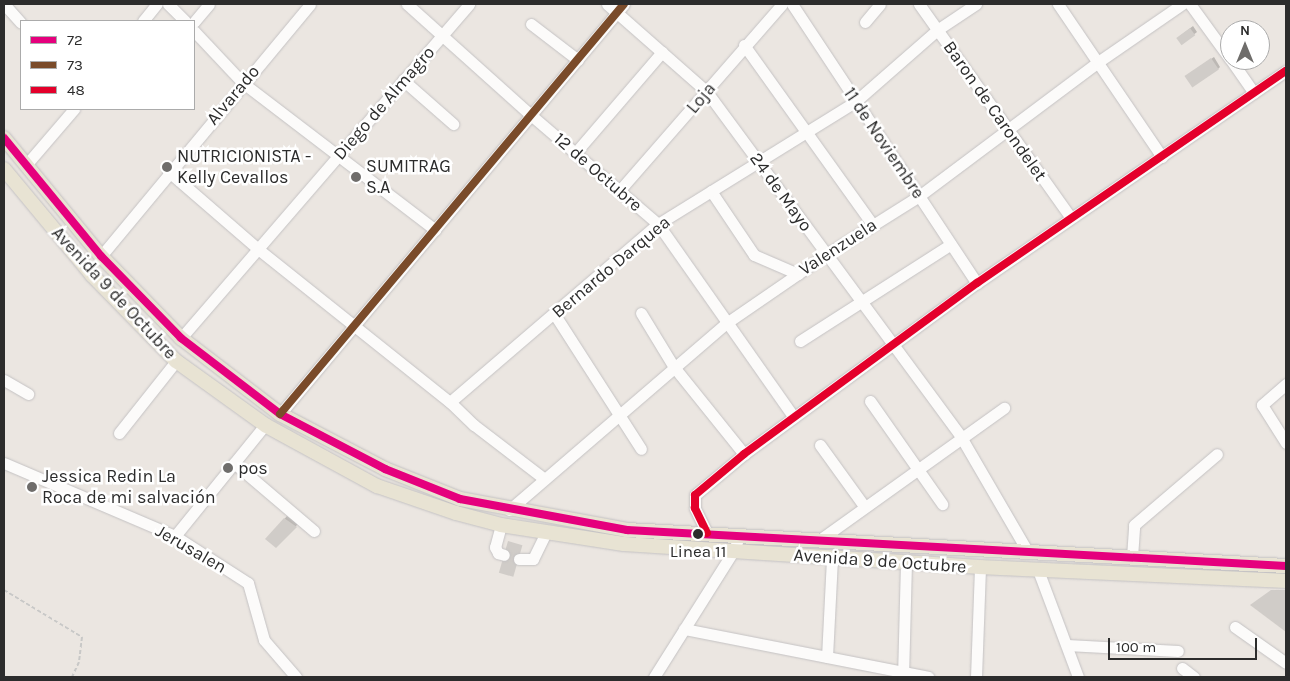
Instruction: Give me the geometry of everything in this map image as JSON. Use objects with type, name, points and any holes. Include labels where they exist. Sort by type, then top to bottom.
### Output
[{"type":"main road","name":"Avenida 9 de Octubre","points":[[4,138],[101,256],[181,338],[280,414],[385,469],[460,499],[509,510],[627,530],[1286,566]]},
{"type":"main road","name":"Avenida 9 de Octubre","points":[[4,169],[92,275],[176,360],[265,425],[377,486],[456,513],[501,525],[624,544],[906,563],[1285,584]]},
{"type":"street","points":[[4,4],[20,22]]},
{"type":"street","points":[[144,20],[157,4]]},
{"type":"street","points":[[168,4],[184,20]]},
{"type":"street","points":[[195,21],[209,4]]},
{"type":"street","name":"Alvarado","points":[[101,256],[168,171],[310,4]]},
{"type":"street","name":"12 de Octubre","points":[[407,4],[443,34],[532,116],[658,224],[726,324],[793,416]]},
{"type":"street","name":"Diego de Almagro","points":[[181,338],[469,4]]},
{"type":"street","name":"24 de Mayo","points":[[607,4],[620,8],[662,52],[707,92],[961,437],[1028,552]]},
{"type":"street","name":"Loja","points":[[619,191],[782,4]]},
{"type":"street","name":"11 de Noviembre","points":[[792,4],[977,283]]},
{"type":"street","points":[[865,22],[880,4]]},
{"type":"street","name":"Baron de Carondelet","points":[[919,4],[1071,218]]},
{"type":"street","name":"Bernardo Darquea","points":[[450,402],[555,315],[658,224],[856,101],[937,30],[976,4]]},
{"type":"street","points":[[1058,4],[1162,157]]},
{"type":"street","name":"Valenzuela","points":[[509,510],[543,478],[726,324],[827,254],[919,196],[1009,131],[1098,62],[1182,4]]},
{"type":"street","points":[[1190,4],[1220,46]]},
{"type":"street","points":[[280,414],[352,326],[532,116],[620,8]]},
{"type":"street","points":[[530,24],[578,60]]},
{"type":"street","points":[[195,32],[243,83],[435,230]]},
{"type":"street","points":[[744,46],[807,131],[872,225]]},
{"type":"street","points":[[576,152],[662,52]]},
{"type":"street","points":[[1237,70],[1254,93]]},
{"type":"street","points":[[707,533],[695,508],[696,495],[744,454],[793,416],[893,346],[977,283],[1286,71]]},
{"type":"street","points":[[403,80],[453,124]]},
{"type":"street","points":[[26,165],[73,110]]},
{"type":"street","points":[[168,171],[258,249],[352,326],[450,402],[474,425],[543,478]]},
{"type":"street","points":[[711,191],[754,255],[798,274]]},
{"type":"street","points":[[800,341],[951,244]]},
{"type":"street","points":[[641,313],[674,367],[744,454]]},
{"type":"street","points":[[555,315],[641,449]]},
{"type":"street","points":[[119,433],[176,360]]},
{"type":"street","points":[[4,380],[28,394]]},
{"type":"street","points":[[1286,384],[1262,405],[1286,443]]},
{"type":"street","points":[[870,401],[942,504]]},
{"type":"street","points":[[818,541],[917,468],[1004,408]]},
{"type":"street","points":[[175,536],[265,425]]},
{"type":"street","points":[[820,445],[864,506]]},
{"type":"street","points":[[1132,557],[1134,525],[1217,454]]},
{"type":"street","name":"Jerusalen","points":[[4,463],[175,536],[248,583],[264,640],[296,677]]},
{"type":"street","points":[[234,463],[314,530]]},
{"type":"street","points":[[501,525],[495,548],[498,553],[504,555]]},
{"type":"street","points":[[519,558],[533,559],[538,554],[546,532]]},
{"type":"street","points":[[654,677],[734,550],[739,536]]},
{"type":"street","points":[[826,657],[832,558]]},
{"type":"street","points":[[903,675],[906,563]]},
{"type":"street","points":[[976,677],[980,567]]},
{"type":"street","points":[[1038,570],[1078,677]]},
{"type":"street","points":[[1235,627],[1286,663]]},
{"type":"street","points":[[684,629],[826,657],[903,675],[928,677]]},
{"type":"street","points":[[1067,645],[1178,651]]},
{"type":"street","points":[[1182,668],[1194,677]]},
{"type":"path","points":[[4,590],[82,636],[79,662],[72,677]]},
{"type":"building","points":[[1190,28],[1195,35],[1182,45],[1176,38]]},
{"type":"building","points":[[1211,58],[1219,70],[1192,88],[1184,76]]},
{"type":"building","points":[[284,518],[297,527],[276,548],[265,539]]},
{"type":"building","points":[[508,541],[522,545],[513,577],[499,573]]},
{"type":"building","points":[[1271,590],[1286,590],[1286,632],[1250,605]]},
{"type":"transit line","name":"73","points":[[280,414],[624,4]]},
{"type":"transit line","name":"48","points":[[707,533],[695,508],[695,495],[744,454],[977,283],[1286,71]]},
{"type":"transit line","name":"72","points":[[4,138],[101,256],[181,338],[280,414],[385,469],[460,499],[627,530],[1286,566]]},
{"type":"place","name":"NUTRICIONISTA - Kelly Cevallos","points":[[167,167]]},
{"type":"place","name":"SUMITRAG S.A","points":[[356,177]]},
{"type":"place","name":"pos","points":[[228,468]]},
{"type":"place","name":"Jessica Redin La Roca de mi salvación","points":[[32,487]]},
{"type":"place","name":"Linea 11","points":[[698,534]]}]
